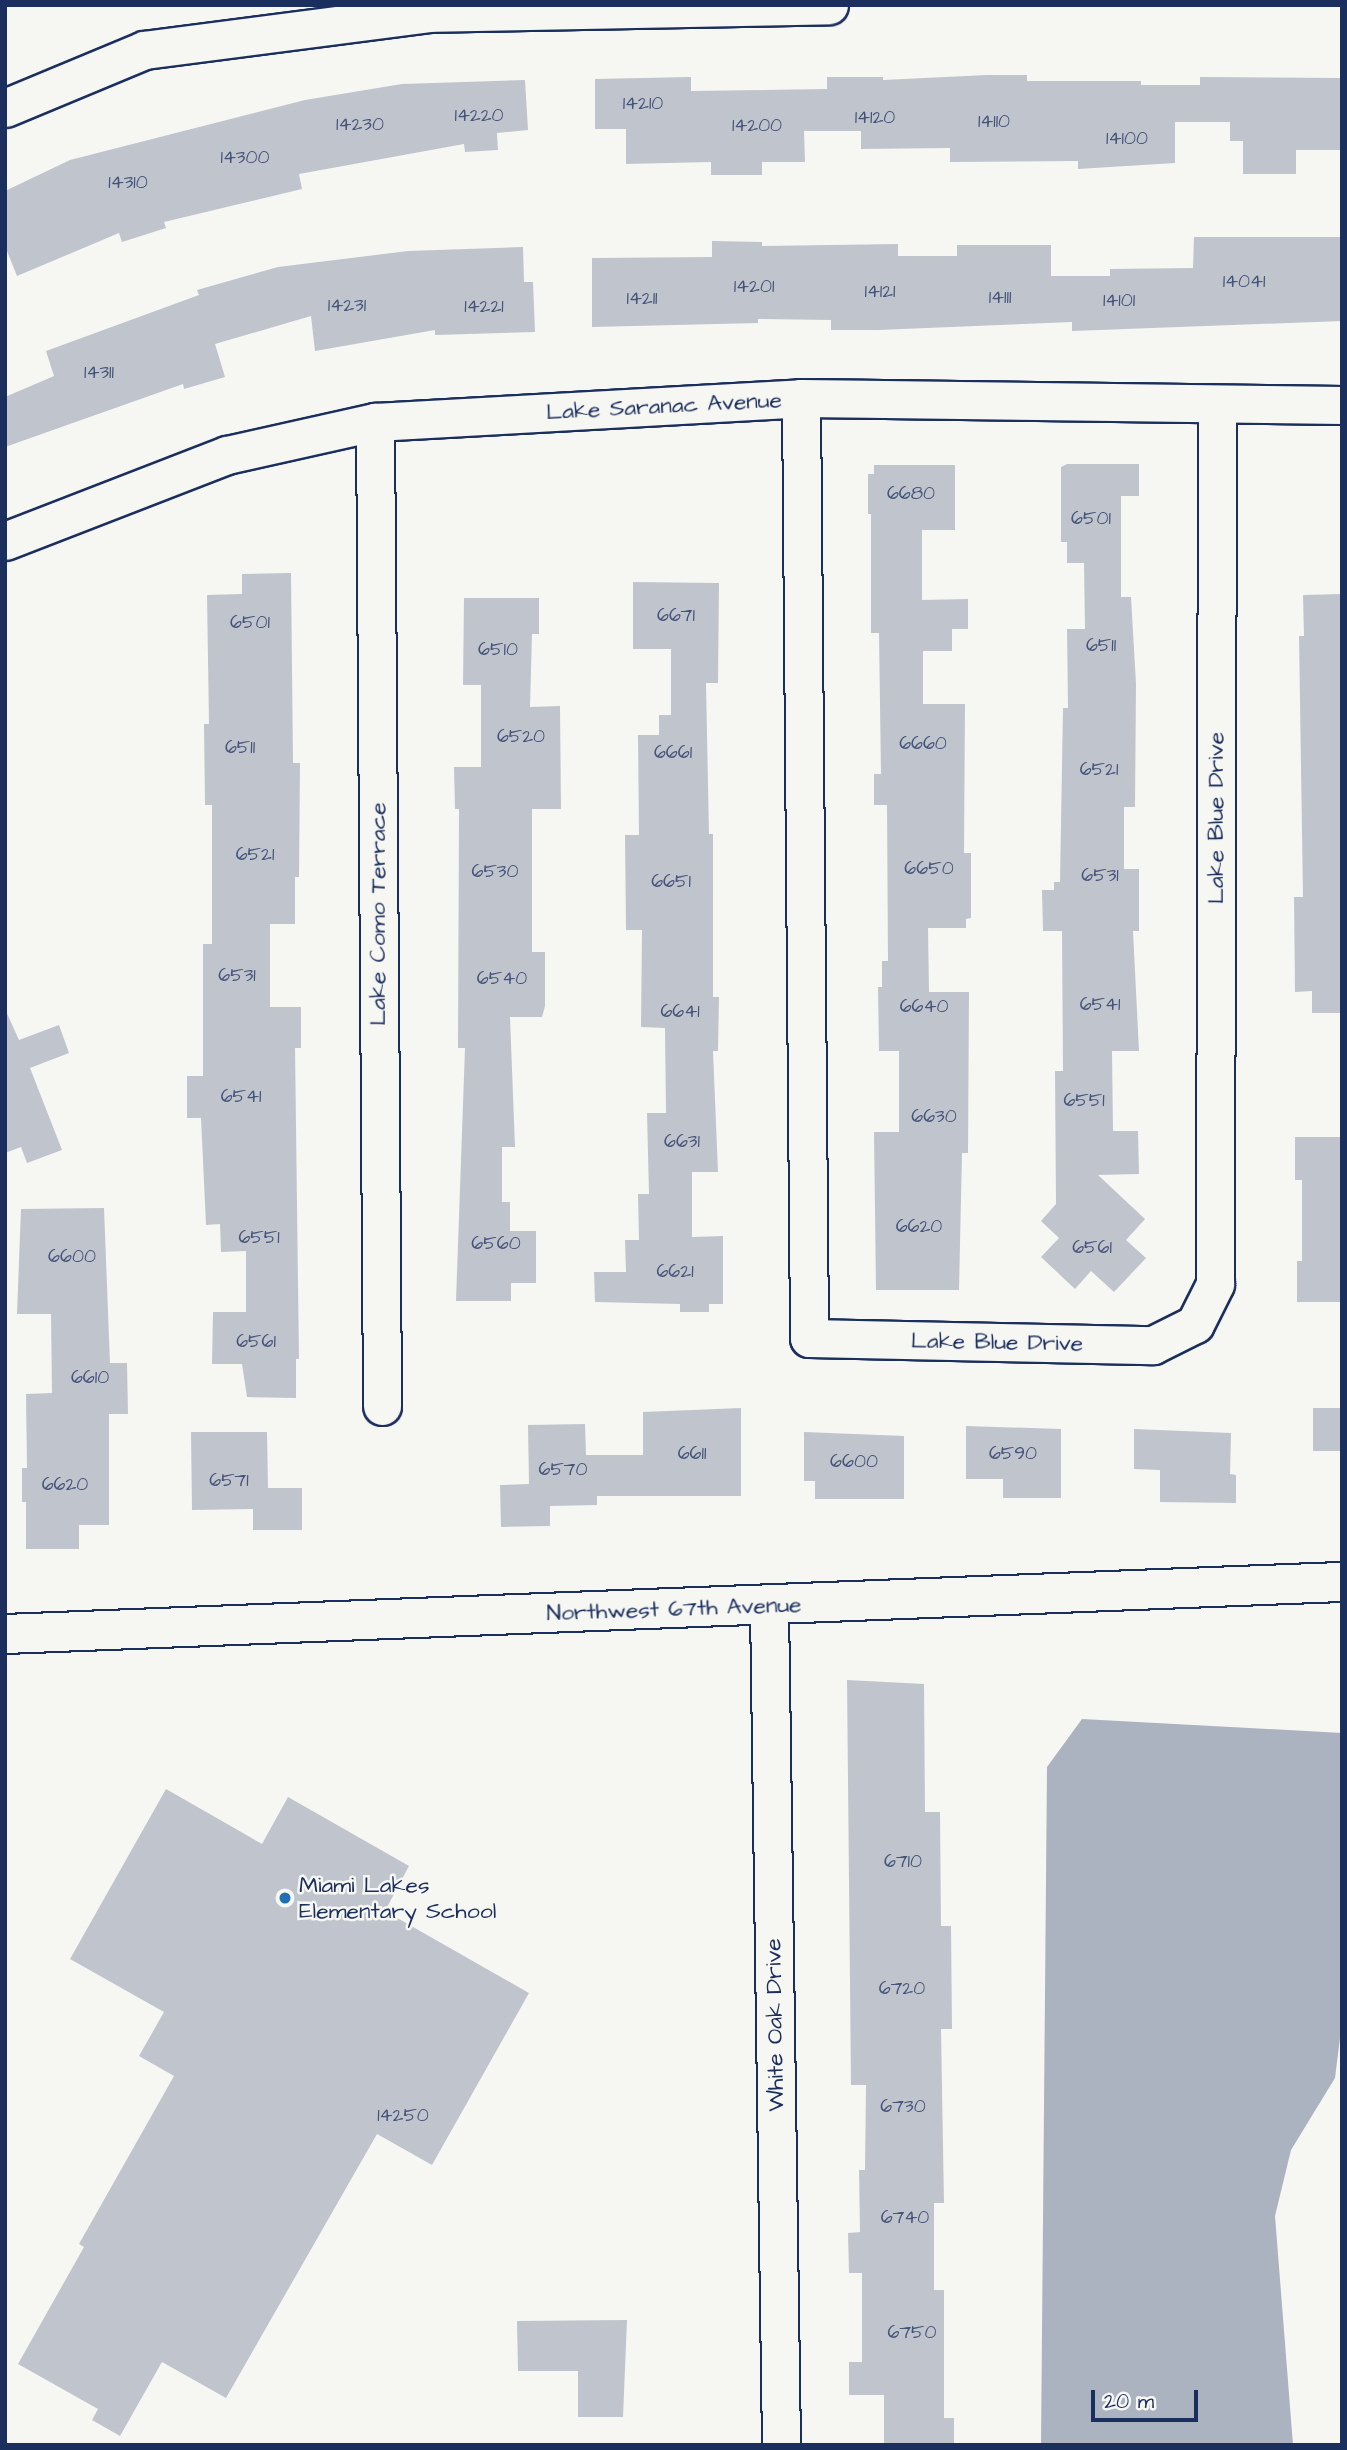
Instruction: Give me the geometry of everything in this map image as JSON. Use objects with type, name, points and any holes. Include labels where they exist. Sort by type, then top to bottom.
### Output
[{"type":"main road","name":"Northwest 67th Avenue","points":[[5,1634],[1342,1582]]},
{"type":"street","points":[[5,108],[145,50],[428,13],[829,5]]},
{"type":"street","name":"Lake Saranac Avenue","points":[[5,541],[227,455],[374,422],[801,398],[1342,405]]},
{"type":"street","name":"Lake Blue Drive","points":[[801,398],[809,1338],[1139,1345],[1153,1345],[1195,1324],[1215,1284],[1217,404]]},
{"type":"street","name":"Lake Como Terrace","points":[[374,422],[382,1406]]},
{"type":"street","name":"White Oak Drive","points":[[769,1606],[781,2445]]},
{"type":"shaded area","points":[[1082,1719],[1342,1733],[1342,2022],[1335,2078],[1291,2150],[1275,2216],[1293,2445],[1041,2445],[1047,1767]]},
{"type":"building","points":[[1027,75],[1027,81],[1141,81],[1141,85],[1200,85],[1200,77],[1342,78],[1342,150],[1296,150],[1296,174],[1243,174],[1243,141],[1230,141],[1230,122],[1175,122],[1175,163],[1078,169],[1078,161],[950,162],[950,148],[861,149],[861,131],[804,131],[805,162],[762,162],[762,175],[711,175],[711,162],[626,164],[626,129],[595,129],[595,79],[691,77],[691,91],[827,89],[827,77],[883,77],[883,80]]},
{"type":"building","points":[[525,80],[528,130],[497,133],[498,150],[465,152],[464,144],[299,174],[302,189],[164,222],[166,228],[122,242],[119,233],[17,276],[5,246],[5,191],[70,160],[305,100],[402,84]]},
{"type":"building","points":[[1194,237],[1342,237],[1342,321],[1072,331],[1072,322],[831,330],[831,320],[758,319],[758,323],[592,327],[592,258],[712,257],[712,241],[762,242],[762,246],[898,244],[898,256],[957,256],[957,245],[1051,245],[1051,276],[1110,276],[1110,269],[1193,268]]},
{"type":"building","points":[[523,247],[524,282],[533,282],[535,332],[435,335],[435,330],[315,351],[311,316],[215,344],[225,377],[184,389],[183,384],[5,447],[5,397],[54,376],[46,351],[199,295],[197,290],[278,267],[408,251]]},
{"type":"building","points":[[1067,464],[1139,464],[1139,496],[1121,496],[1121,597],[1131,597],[1136,684],[1135,807],[1124,807],[1124,869],[1139,869],[1139,931],[1133,931],[1139,1051],[1112,1051],[1113,1131],[1138,1131],[1139,1174],[1098,1175],[1145,1219],[1126,1240],[1146,1258],[1114,1292],[1091,1271],[1075,1289],[1041,1257],[1059,1238],[1041,1221],[1056,1204],[1055,1071],[1063,1071],[1062,931],[1043,931],[1042,890],[1054,890],[1054,882],[1060,882],[1063,708],[1068,708],[1067,629],[1085,629],[1084,563],[1067,563],[1067,542],[1061,542],[1061,467]]},
{"type":"building","points":[[874,465],[955,465],[955,530],[922,530],[922,600],[968,599],[968,629],[952,629],[952,651],[923,651],[923,704],[965,704],[964,853],[971,853],[971,918],[966,919],[966,928],[928,928],[929,992],[969,992],[968,1153],[962,1153],[959,1290],[876,1290],[874,1132],[899,1132],[899,1051],[879,1051],[878,987],[882,987],[882,961],[888,961],[887,805],[874,805],[874,774],[881,774],[879,633],[871,633],[871,514],[868,514],[868,474],[874,474]]},
{"type":"building","points":[[291,573],[293,763],[300,763],[299,877],[295,877],[295,924],[270,924],[270,1007],[301,1007],[301,1048],[295,1048],[299,1359],[296,1359],[296,1398],[247,1397],[242,1364],[212,1364],[213,1312],[246,1312],[246,1251],[221,1252],[220,1224],[206,1225],[201,1118],[187,1118],[187,1076],[203,1076],[203,944],[212,944],[212,805],[205,805],[204,724],[209,724],[207,595],[242,594],[242,574]]},
{"type":"building","points":[[633,582],[719,583],[718,683],[706,683],[709,834],[713,834],[713,997],[719,997],[718,1051],[713,1051],[718,1172],[692,1172],[692,1237],[723,1236],[723,1304],[709,1304],[709,1312],[680,1312],[680,1304],[595,1302],[594,1272],[626,1272],[625,1240],[639,1240],[638,1194],[649,1194],[647,1113],[666,1113],[665,1028],[641,1027],[642,930],[626,930],[625,835],[639,835],[638,735],[659,735],[659,715],[671,715],[671,649],[633,649]]},
{"type":"building","points":[[1342,594],[1342,1013],[1312,1013],[1312,991],[1295,992],[1294,897],[1303,897],[1299,636],[1304,636],[1303,595]]},
{"type":"building","points":[[464,598],[539,598],[539,634],[532,634],[530,707],[560,706],[561,809],[532,809],[532,952],[545,952],[545,1006],[542,1017],[510,1017],[515,1147],[502,1147],[502,1202],[510,1202],[510,1231],[536,1231],[536,1283],[511,1283],[511,1301],[456,1301],[465,1048],[458,1048],[459,809],[455,809],[454,767],[481,767],[481,685],[463,685]]},
{"type":"building","points":[[5,1009],[19,1040],[59,1025],[69,1053],[30,1068],[62,1150],[27,1163],[21,1147],[5,1153]]},
{"type":"building","points":[[1295,1137],[1342,1137],[1342,1302],[1297,1302],[1297,1261],[1302,1261],[1302,1180],[1295,1180]]},
{"type":"building","points":[[104,1208],[110,1363],[127,1363],[128,1414],[109,1414],[109,1525],[79,1525],[79,1549],[26,1549],[26,1502],[22,1502],[22,1468],[27,1468],[26,1394],[52,1393],[51,1314],[17,1314],[21,1209]]},
{"type":"building","points":[[741,1408],[741,1496],[597,1496],[597,1505],[550,1506],[550,1526],[501,1527],[500,1485],[529,1484],[528,1425],[585,1424],[586,1455],[643,1455],[643,1412]]},
{"type":"building","points":[[1313,1408],[1342,1408],[1342,1451],[1313,1451]]},
{"type":"building","points":[[966,1426],[1061,1429],[1061,1498],[1003,1498],[1003,1479],[966,1479]]},
{"type":"building","points":[[1134,1429],[1231,1433],[1230,1474],[1236,1475],[1236,1503],[1160,1502],[1160,1470],[1134,1469]]},
{"type":"building","points":[[191,1432],[267,1432],[268,1488],[302,1488],[302,1530],[253,1530],[253,1509],[192,1510]]},
{"type":"building","points":[[804,1432],[904,1436],[904,1499],[815,1499],[815,1481],[804,1481]]},
{"type":"building","points":[[847,1680],[924,1684],[925,1812],[940,1812],[941,1926],[951,1926],[952,2029],[941,2029],[944,2203],[934,2203],[934,2290],[944,2290],[944,2418],[954,2418],[954,2445],[884,2445],[884,2395],[849,2395],[849,2362],[862,2362],[862,2273],[849,2273],[848,2233],[860,2232],[859,2170],[865,2170],[866,2085],[851,2085]]},
{"type":"building","points":[[166,1789],[262,1844],[288,1797],[409,1866],[385,1911],[529,1993],[432,2165],[377,2134],[226,2398],[162,2362],[120,2436],[92,2420],[98,2409],[18,2364],[84,2247],[79,2244],[174,2076],[139,2056],[164,2012],[70,1959]]},
{"type":"building","points":[[627,2320],[623,2417],[578,2417],[578,2371],[518,2371],[517,2321]]},
{"type":"place","name":"Miami Lakes Elementary School","points":[[285,1898]]}]
